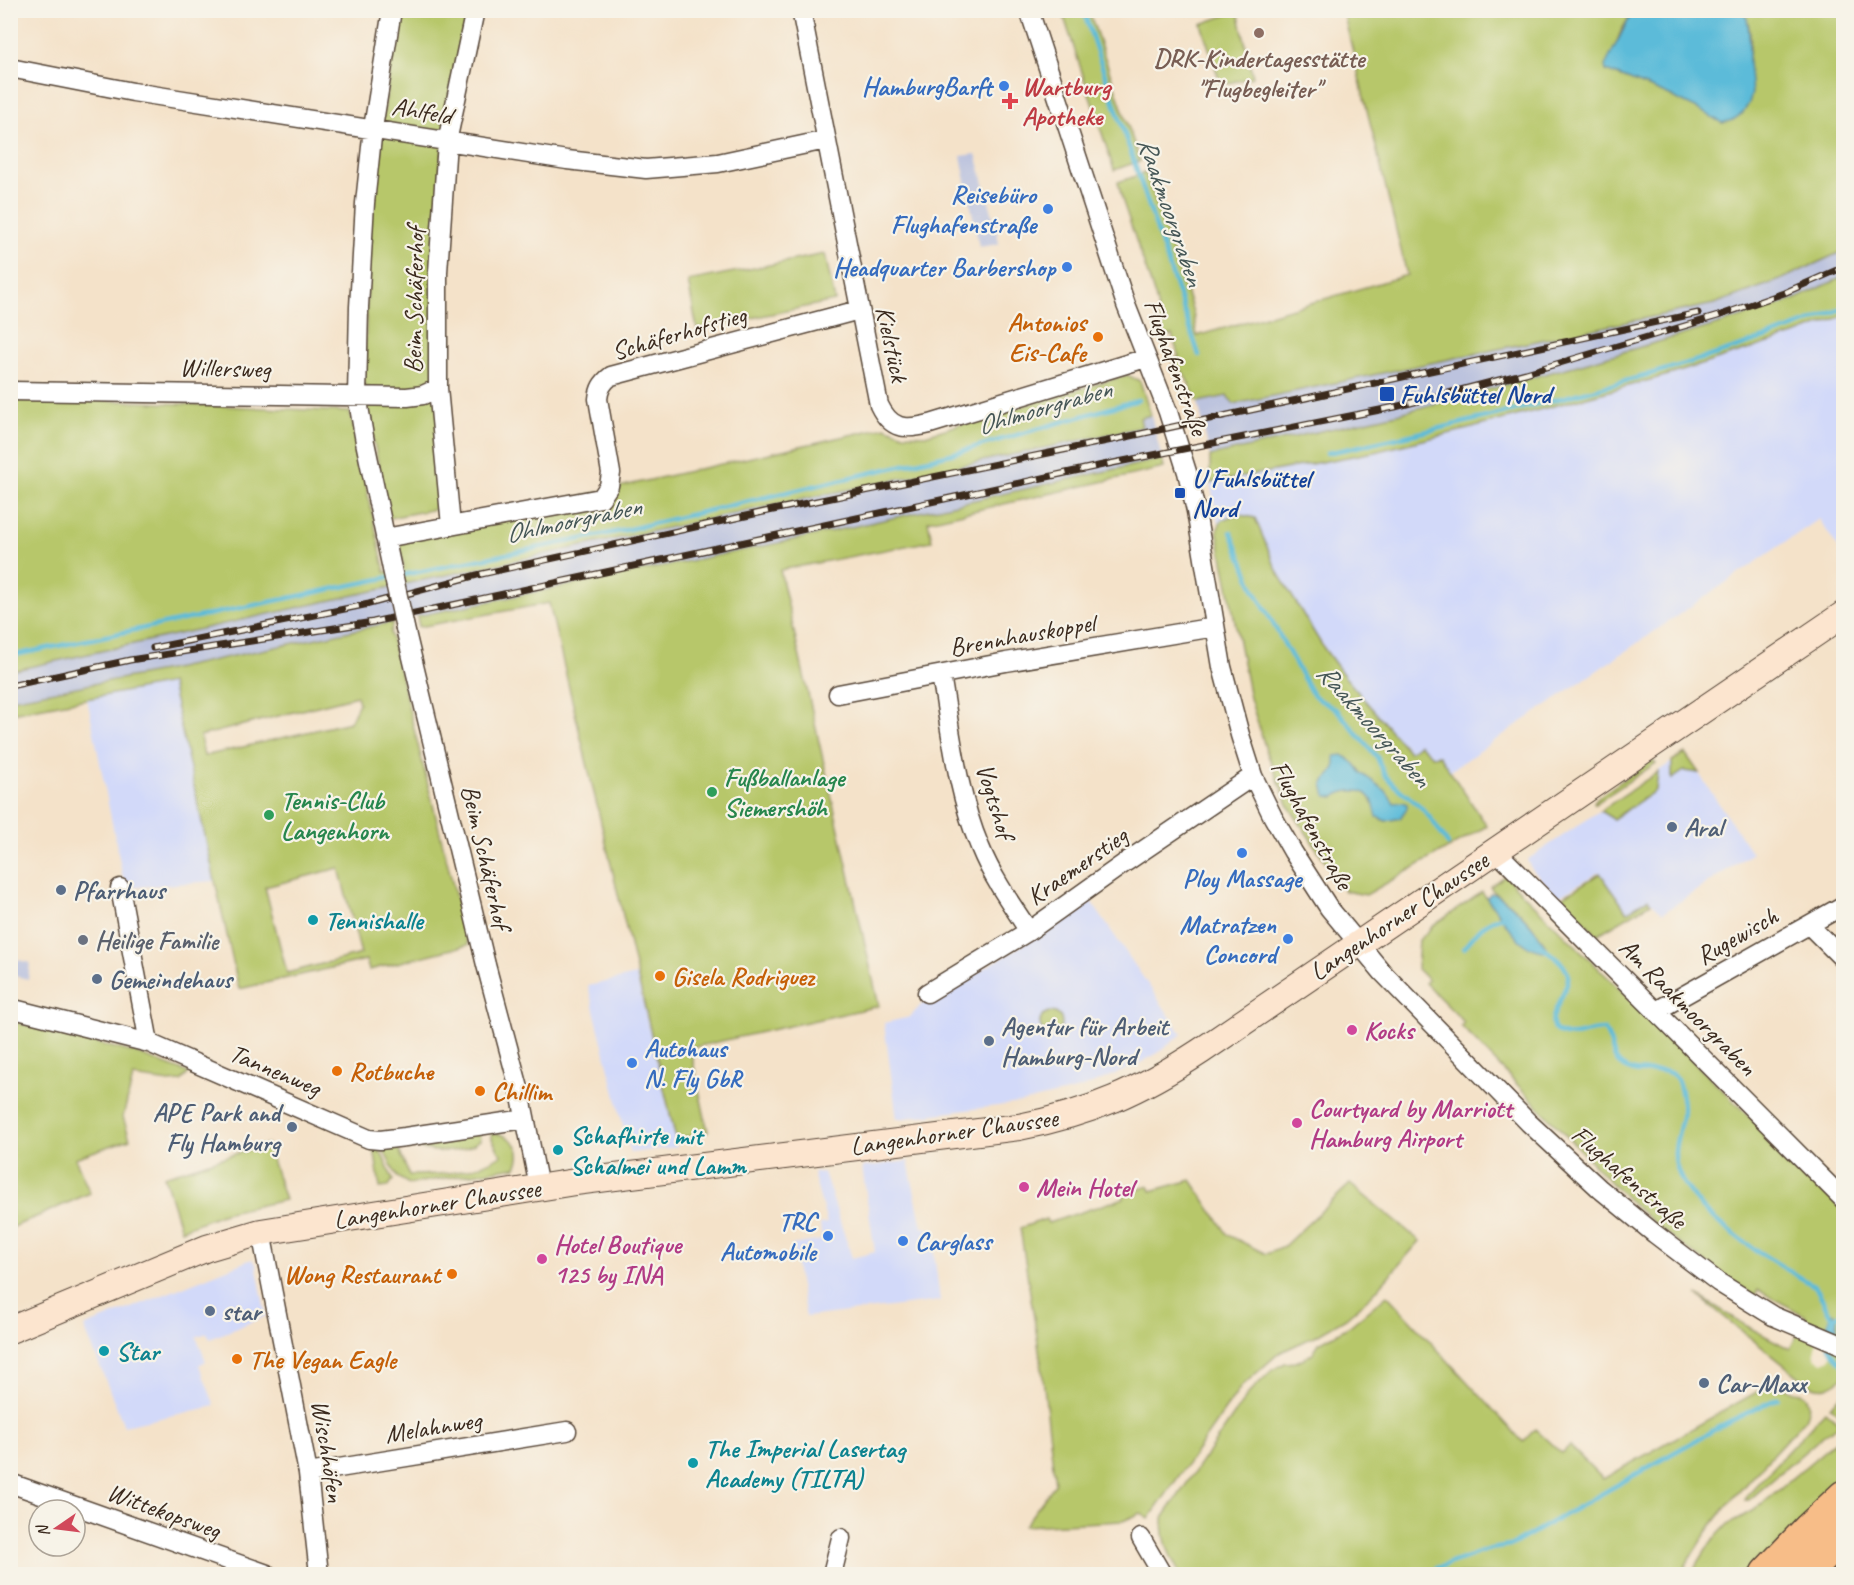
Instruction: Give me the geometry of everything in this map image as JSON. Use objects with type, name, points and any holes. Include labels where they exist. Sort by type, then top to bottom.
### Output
[{"type":"highway","points":[[1767,1575],[1810,1528],[1844,1497]]},
{"type":"highway","points":[[1805,1575],[1844,1534]]},
{"type":"main road","name":"Langenhorner Chaussee","points":[[10,1330],[179,1259],[261,1232],[539,1187],[1019,1127],[1074,1114],[1122,1097],[1170,1072],[1844,614]]},
{"type":"street","name":"Beim Schäferhof","points":[[392,10],[373,128],[364,215],[357,395],[364,442],[405,628],[525,1119],[539,1187]]},
{"type":"street","name":"Beim Schäferhof","points":[[451,525],[438,388],[438,272],[447,142],[475,10]]},
{"type":"street","name":"Kielstück","points":[[801,10],[879,405],[889,421],[904,428],[930,424],[1146,358]]},
{"type":"street","name":"Flughafenstraße","points":[[1029,10],[1126,305],[1168,412],[1186,472],[1196,511],[1215,627],[1229,694],[1253,776],[1273,818],[1293,852],[1329,908],[1358,944],[1529,1123],[1600,1189],[1654,1234],[1718,1282],[1773,1316],[1844,1346]]},
{"type":"street","name":"Ahlfeld","points":[[10,68],[133,92],[373,128],[447,142],[646,169],[718,163],[826,140]]},
{"type":"street","name":"Schäferhofstieg","points":[[451,525],[601,498],[609,486],[611,473],[598,399],[601,386],[611,376],[859,310]]},
{"type":"street","name":"Willersweg","points":[[10,391],[407,397],[423,395],[438,388]]},
{"type":"street","points":[[385,538],[451,525]]},
{"type":"street","name":"Brennhauskoppel","points":[[838,694],[1215,627]]},
{"type":"street","name":"Vogtshof","points":[[940,675],[963,797],[971,825],[999,886],[1029,931]]},
{"type":"street","name":"Kraemerstieg","points":[[927,993],[1029,931],[1253,776]]},
{"type":"street","name":"Am Raakmoorgraben","points":[[1496,851],[1844,1200]]},
{"type":"street","points":[[120,888],[149,1043]]},
{"type":"street","name":"Rugewisch","points":[[1656,1011],[1844,905]]},
{"type":"street","points":[[1809,925],[1844,960]]},
{"type":"street","name":"Tannenweg","points":[[10,1008],[149,1043],[369,1138],[389,1139],[525,1119]]},
{"type":"street","name":"Wischhöfen","points":[[261,1232],[308,1473],[316,1574]]},
{"type":"street","name":"Melahnweg","points":[[308,1473],[567,1431]]},
{"type":"street","name":"Wittekopsweg","points":[[10,1483],[267,1575]]},
{"type":"street","points":[[832,1575],[841,1538]]},
{"type":"street","points":[[1142,1538],[1162,1575]]},
{"type":"shaded area","points":[[976,154],[999,244],[979,247],[961,156]]},
{"type":"shaded area","points":[[1843,251],[1843,277],[1791,301],[1720,324],[1397,414],[1210,456],[1198,402],[1651,318],[1714,304],[1780,280]]},
{"type":"shaded area","points":[[1843,316],[1843,555],[1819,519],[1450,771],[1439,755],[1432,756],[1419,744],[1410,752],[1345,677],[1304,617],[1278,573],[1255,518],[1222,520],[1219,524],[1210,483],[1374,452],[1468,429],[1672,374],[1800,333]]},
{"type":"shaded area","points":[[1151,415],[1162,459],[774,544],[417,616],[168,670],[11,699],[11,671],[409,583],[1142,427],[1140,418]]},
{"type":"shaded area","points":[[171,683],[215,881],[125,888],[87,698]]},
{"type":"shaded area","points":[[1685,753],[1752,853],[1663,913],[1648,899],[1627,913],[1599,872],[1557,897],[1531,868],[1527,860]]},
{"type":"shaded area","points":[[1088,897],[1182,1034],[1158,1053],[1135,1066],[1080,1089],[1020,1103],[897,1119],[884,1023],[910,1017],[922,1004],[1012,952]]},
{"type":"shaded area","points":[[11,958],[30,963],[28,979],[11,975]]},
{"type":"shaded area","name":"Autohaus N. Fly GbR","points":[[636,975],[677,1147],[630,1153],[588,986]]},
{"type":"shaded area","name":"Carglass","points":[[908,1161],[922,1227],[931,1229],[940,1301],[806,1317],[792,1245],[822,1240],[820,1224],[827,1223],[813,1173],[824,1172],[852,1258],[875,1252],[862,1167]]},
{"type":"shaded area","points":[[252,1259],[256,1264],[266,1316],[210,1339],[207,1333],[196,1337],[206,1361],[199,1365],[215,1406],[124,1426],[84,1327]]},
{"type":"green space","points":[[399,11],[469,11],[441,160],[441,508],[389,518],[364,383],[370,203]]},
{"type":"green space","points":[[1062,11],[1089,11],[1140,161],[1114,170]]},
{"type":"green space","points":[[1238,11],[1253,77],[1221,85],[1201,24]]},
{"type":"green space","points":[[1343,11],[1633,11],[1621,31],[1606,71],[1680,100],[1723,123],[1741,82],[1750,53],[1751,38],[1742,11],[1843,11],[1843,251],[1780,280],[1714,304],[1234,404],[1227,396],[1198,402],[1182,370],[1176,370],[1171,359],[1179,357],[1172,335],[1164,337],[1155,296],[1118,182],[1145,173],[1193,312],[1197,336],[1407,275]]},
{"type":"green space","points":[[825,254],[835,301],[697,329],[688,281]]},
{"type":"green space","points":[[1843,277],[1843,316],[1800,333],[1672,374],[1468,429],[1374,452],[1210,483],[1210,456],[1397,414],[1578,365],[1791,301]]},
{"type":"green space","points":[[1127,375],[1140,381],[1151,415],[1140,418],[1142,427],[409,583],[11,671],[11,396],[350,412],[385,572],[404,568],[399,543],[615,488],[885,427],[904,434],[925,435]]},
{"type":"green space","name":"Fußballanlage Siemershöh","points":[[1162,459],[1164,468],[928,521],[932,541],[780,570],[879,1006],[690,1048],[708,1132],[676,1139],[549,603],[419,627],[417,616],[774,544]]},
{"type":"green space","points":[[1236,514],[1255,518],[1278,573],[1323,647],[1345,677],[1409,752],[1419,744],[1432,756],[1439,755],[1487,826],[1366,895],[1345,891],[1289,807],[1266,750],[1250,698],[1217,530],[1222,520]],"holes":[[[1355,764],[1361,773],[1386,791],[1394,803],[1398,804],[1400,818],[1386,821],[1380,819],[1367,794],[1352,791],[1334,797],[1323,784],[1335,768]]]},
{"type":"green space","name":"Tennis-Club Langenhorn","points":[[393,622],[390,633],[468,945],[369,970],[366,960],[239,989],[171,683],[11,713],[11,699],[168,670]],"holes":[[[357,696],[359,703],[350,722],[204,756],[200,736]],[[339,868],[361,954],[287,973],[265,887]]]},
{"type":"green space","points":[[1685,753],[1699,773],[1684,771],[1672,779],[1672,761]]},
{"type":"green space","points":[[1652,760],[1656,763],[1595,804],[1597,798]]},
{"type":"green space","points":[[1658,772],[1656,790],[1613,819],[1600,811]]},
{"type":"green space","points":[[1600,873],[1627,912],[1648,899],[1651,903],[1597,935],[1562,897]]},
{"type":"green space","points":[[1505,876],[1843,1209],[1843,1378],[1823,1388],[1808,1384],[1697,1295],[1790,1349],[1806,1316],[1758,1290],[1755,1296],[1723,1276],[1660,1228],[1627,1199],[1461,1026],[1464,1022],[1425,983],[1428,980],[1417,969],[1419,940],[1433,926],[1482,892],[1522,942],[1547,951],[1541,938],[1529,923],[1490,887]]},
{"type":"green space","points":[[1051,1012],[1059,1015],[1062,1023],[1059,1031],[1051,1034],[1043,1031],[1040,1023],[1043,1015]]},
{"type":"green space","points":[[11,1021],[135,1053],[189,1073],[181,1081],[169,1082],[133,1077],[123,1117],[130,1139],[75,1158],[90,1193],[11,1228]]},
{"type":"green space","points":[[479,1133],[480,1140],[458,1150],[434,1151],[418,1148],[417,1142]]},
{"type":"green space","points":[[492,1133],[505,1136],[515,1143],[519,1154],[516,1167],[409,1184],[397,1177],[384,1151],[385,1147],[396,1146],[409,1175],[457,1172],[480,1166],[501,1155],[492,1139]]},
{"type":"green space","points":[[267,1144],[285,1200],[224,1213],[181,1230],[164,1176]]},
{"type":"green space","points":[[374,1147],[381,1152],[393,1180],[388,1187],[380,1188]]},
{"type":"green space","points":[[1191,1180],[1228,1235],[1266,1254],[1282,1248],[1350,1184],[1420,1241],[1372,1295],[1346,1318],[1279,1353],[1241,1387],[1149,1519],[1141,1513],[1123,1521],[1024,1526],[1055,1484],[1042,1369],[1020,1228],[1046,1219],[1048,1223],[1124,1198],[1124,1194],[1149,1186],[1151,1191]]},
{"type":"green space","points":[[1387,1295],[1523,1442],[1535,1429],[1561,1453],[1570,1446],[1603,1479],[1771,1384],[1776,1379],[1791,1391],[1801,1393],[1807,1398],[1808,1412],[1805,1419],[1722,1512],[1681,1574],[1180,1574],[1167,1547],[1163,1518],[1249,1393],[1272,1370],[1312,1354],[1319,1343],[1350,1326]]},
{"type":"green space","points":[[1843,1394],[1843,1417],[1830,1406]]},
{"type":"green space","points":[[1825,1411],[1840,1424],[1745,1501],[1746,1496]]},
{"type":"green space","points":[[1843,1435],[1843,1482],[1750,1574],[1691,1574],[1711,1542],[1728,1524],[1753,1511]]},
{"type":"water","points":[[1633,11],[1742,11],[1747,18],[1749,32],[1752,93],[1743,113],[1733,120],[1722,123],[1680,100],[1606,71],[1605,66]]},
{"type":"water","points":[[1343,755],[1355,764],[1361,773],[1386,791],[1394,803],[1407,804],[1400,818],[1386,821],[1377,817],[1371,798],[1364,792],[1353,791],[1334,797],[1326,796],[1323,784],[1335,768],[1335,756]]},
{"type":"water","points":[[1491,893],[1506,902],[1524,918],[1539,936],[1547,951],[1528,946],[1513,933],[1488,900],[1487,897]]},
{"type":"water","points":[[1831,1313],[1835,1313],[1837,1324],[1827,1358],[1817,1352]]},
{"type":"pier","points":[[1822,1324],[1839,1332],[1830,1359],[1823,1362],[1816,1359],[1814,1352]]},
{"type":"waterway","name":"Raakmoorgraben","points":[[1083,10],[1199,355]]},
{"type":"waterway","points":[[1327,453],[1474,420],[1634,379],[1740,347],[1844,308]]},
{"type":"waterway","name":"Ohlmoorgraben","points":[[398,576],[621,531],[951,454],[1138,400]]},
{"type":"waterway","name":"Raakmoorgraben","points":[[1231,532],[1255,591],[1311,692],[1337,710],[1377,757],[1384,774],[1420,806],[1448,844]]},
{"type":"waterway","name":"Ohlmoorgraben","points":[[10,656],[390,577]]},
{"type":"waterway","points":[[1464,948],[1482,928],[1491,921],[1505,916]]},
{"type":"waterway","name":"Raakmoorgraben","points":[[1543,947],[1561,963],[1568,975],[1553,1018],[1553,1025],[1557,1031],[1571,1035],[1604,1030],[1619,1064],[1639,1072],[1668,1072],[1677,1079],[1683,1109],[1675,1151],[1678,1172],[1689,1192],[1706,1212],[1728,1230],[1751,1247],[1815,1286],[1832,1318]]},
{"type":"waterway","points":[[1832,1318],[1844,1313]]},
{"type":"waterway","name":"Raakmoorgraben","points":[[1829,1347],[1843,1366]]},
{"type":"waterway","points":[[1437,1568],[1490,1549],[1510,1546],[1726,1423],[1778,1398]]},
{"type":"railway","points":[[10,686],[130,660],[373,622],[1103,465],[1395,407],[1526,373],[1718,316],[1784,293],[1844,267]]},
{"type":"railway","points":[[153,648],[369,604],[477,575],[773,510],[1117,439],[1698,313]]},
{"type":"place","name":"DRK-Kindertagesstätte \"Flugbegleiter\"","points":[[1259,33]]},
{"type":"place","name":"HamburgBarft","points":[[1004,86]]},
{"type":"place","name":"Wartburg Apotheke","points":[[1010,101]]},
{"type":"place","name":"Reisebüro Flughafenstraße","points":[[1048,209]]},
{"type":"place","name":"Headquarter Barbershop","points":[[1067,267]]},
{"type":"place","name":"Antonios Eis-Cafe","points":[[1098,337]]},
{"type":"place","name":"Fuhlsbüttel Nord","points":[[1387,394]]},
{"type":"place","name":"U Fuhlsbüttel Nord","points":[[1180,493]]},
{"type":"place","name":"Fußballanlage Siemershöh","points":[[712,792]]},
{"type":"place","name":"Tennis-Club Langenhorn","points":[[269,815]]},
{"type":"place","name":"Aral","points":[[1672,827]]},
{"type":"place","name":"Ploy Massage","points":[[1242,853]]},
{"type":"place","name":"Pfarrhaus","points":[[61,890]]},
{"type":"place","name":"Tennishalle","points":[[313,920]]},
{"type":"place","name":"Matratzen Concord","points":[[1288,939]]},
{"type":"place","name":"Heilige Familie","points":[[83,940]]},
{"type":"place","name":"Gisela Rodriguez","points":[[660,976]]},
{"type":"place","name":"Gemeindehaus","points":[[97,979]]},
{"type":"place","name":"Kocks","points":[[1352,1030]]},
{"type":"place","name":"Agentur für Arbeit Hamburg-Nord","points":[[989,1041]]},
{"type":"place","name":"Autohaus N. Fly GbR","points":[[632,1063]]},
{"type":"place","name":"Rotbuche","points":[[337,1071]]},
{"type":"place","name":"Chillim","points":[[480,1091]]},
{"type":"place","name":"Courtyard by Marriott Hamburg Airport","points":[[1297,1123]]},
{"type":"place","name":"APE Park and Fly Hamburg","points":[[292,1127]]},
{"type":"place","name":"Schafhirte mit Schalmei und Lamm","points":[[558,1150]]},
{"type":"place","name":"Mein Hotel","points":[[1024,1187]]},
{"type":"place","name":"TRC Automobile","points":[[828,1236]]},
{"type":"place","name":"Carglass","points":[[903,1241]]},
{"type":"place","name":"Hotel Boutique 125 by INA","points":[[542,1259]]},
{"type":"place","name":"Wong Restaurant","points":[[452,1274]]},
{"type":"place","name":"star","points":[[210,1311]]},
{"type":"place","name":"Star","points":[[104,1351]]},
{"type":"place","name":"The Vegan Eagle","points":[[237,1359]]},
{"type":"place","name":"Car-Maxx","points":[[1704,1383]]},
{"type":"place","name":"The Imperial Lasertag Academy (TILTA)","points":[[693,1463]]}]
